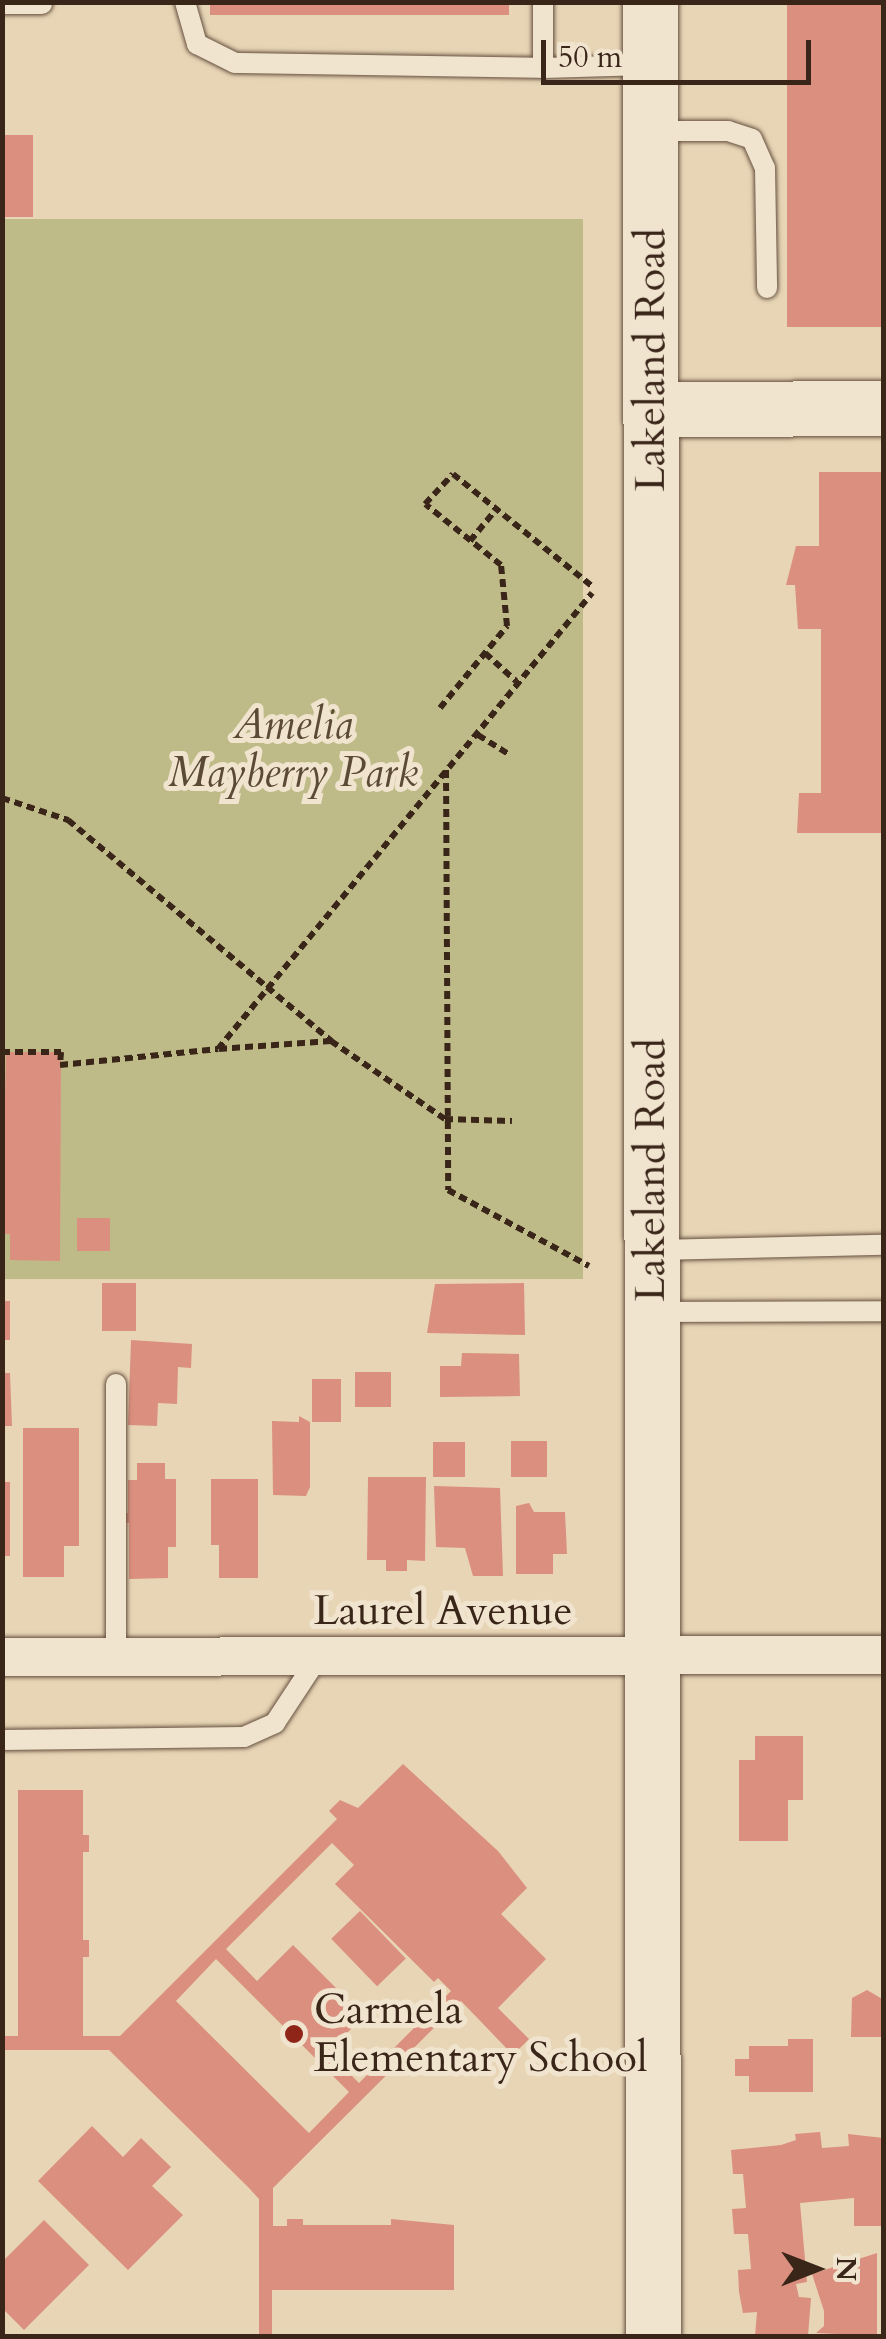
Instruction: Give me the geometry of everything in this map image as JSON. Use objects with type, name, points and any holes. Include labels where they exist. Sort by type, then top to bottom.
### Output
[{"type":"street","name":"Lakeland Road","points":[[650,2],[653,2336]]},
{"type":"street","points":[[651,409],[884,408]]},
{"type":"street","name":"Laurel Avenue","points":[[2,1657],[884,1655]]},
{"type":"lane","points":[[185,2],[197,44],[235,63],[543,68],[650,65]]},
{"type":"lane","points":[[543,2],[543,68]]},
{"type":"lane","points":[[2,4],[42,4]]},
{"type":"lane","points":[[650,131],[728,131],[752,139],[765,168],[767,288]]},
{"type":"lane","points":[[652,1250],[884,1245]]},
{"type":"lane","points":[[652,1312],[884,1310]]},
{"type":"lane","points":[[116,1384],[116,1655]]},
{"type":"lane","points":[[2,1740],[244,1737],[275,1724],[319,1656]]},
{"type":"path","points":[[218,1049],[478,735],[592,590],[498,507],[453,474],[426,504],[501,565],[507,626],[440,708]]},
{"type":"path","points":[[470,541],[498,507]]},
{"type":"path","points":[[485,653],[516,682]]},
{"type":"path","points":[[478,735],[508,754]]},
{"type":"path","points":[[446,769],[448,1190],[589,1266]]},
{"type":"path","points":[[2,798],[68,820],[331,1041],[445,1119],[512,1121]]},
{"type":"path","points":[[2,1052],[61,1052],[60,1065],[331,1041]]},
{"type":"green space","name":"Amelia Mayberry Park","points":[[3,219],[583,219],[583,1279],[3,1279]]},
{"type":"building","points":[[210,2],[509,2],[509,15],[210,15]]},
{"type":"building","points":[[787,2],[884,2],[884,327],[787,327]]},
{"type":"building","points":[[2,135],[33,135],[33,217],[2,217]]},
{"type":"building","points":[[819,472],[884,472],[884,833],[797,833],[799,793],[821,793],[821,629],[798,629],[795,585],[786,585],[796,546],[819,546]]},
{"type":"building","points":[[6,1052],[61,1052],[60,1261],[10,1260],[10,1234],[2,1234]]},
{"type":"building","points":[[77,1218],[110,1218],[110,1251],[77,1251]]},
{"type":"building","points":[[102,1283],[136,1283],[136,1331],[102,1331]]},
{"type":"building","points":[[524,1283],[525,1335],[427,1333],[435,1284]]},
{"type":"building","points":[[2,1301],[10,1301],[10,1340],[2,1340]]},
{"type":"building","points":[[131,1340],[192,1344],[191,1368],[178,1367],[177,1404],[158,1403],[157,1426],[128,1425]]},
{"type":"building","points":[[462,1353],[519,1354],[520,1396],[440,1397],[440,1366],[461,1366]]},
{"type":"building","points":[[355,1372],[391,1372],[391,1407],[355,1407]]},
{"type":"building","points":[[2,1373],[10,1373],[12,1426],[2,1426]]},
{"type":"building","points":[[312,1379],[341,1379],[341,1422],[312,1422]]},
{"type":"building","points":[[299,1416],[310,1422],[310,1487],[306,1496],[273,1495],[272,1421],[299,1422]]},
{"type":"building","points":[[23,1428],[79,1428],[79,1546],[64,1546],[64,1577],[23,1577]]},
{"type":"building","points":[[511,1441],[547,1441],[547,1477],[511,1477]]},
{"type":"building","points":[[433,1442],[465,1442],[465,1477],[433,1477]]},
{"type":"building","points":[[137,1463],[165,1463],[165,1479],[176,1479],[176,1547],[168,1547],[168,1578],[129,1579],[129,1523],[123,1523],[123,1513],[128,1513],[128,1480],[137,1480]]},
{"type":"building","points":[[368,1477],[426,1477],[425,1561],[407,1560],[407,1571],[386,1571],[386,1560],[367,1560]]},
{"type":"building","points":[[211,1479],[258,1479],[258,1578],[219,1578],[219,1545],[211,1545]]},
{"type":"building","points":[[2,1482],[10,1482],[10,1556],[2,1556]]},
{"type":"building","points":[[434,1486],[500,1488],[503,1576],[473,1576],[465,1548],[436,1547]]},
{"type":"building","points":[[529,1503],[534,1512],[565,1512],[567,1554],[553,1554],[553,1574],[516,1574],[516,1506]]},
{"type":"building","points":[[755,1736],[803,1736],[803,1800],[788,1800],[788,1841],[739,1841],[739,1760],[755,1760]]},
{"type":"building","points":[[403,1764],[498,1851],[527,1888],[501,1914],[546,1959],[498,2008],[529,2039],[513,2055],[461,2001],[273,2188],[273,2226],[287,2226],[287,2219],[303,2219],[303,2225],[391,2225],[391,2219],[454,2225],[454,2290],[272,2290],[272,2336],[259,2336],[259,2199],[109,2050],[2,2050],[2,2036],[18,2036],[18,1790],[83,1790],[83,1835],[89,1835],[89,1852],[83,1852],[83,1940],[89,1940],[89,1957],[83,1957],[83,2036],[120,2036],[337,1819],[329,1811],[340,1800],[358,1808]],"holes":[[[332,1843],[354,1865],[335,1884],[434,1982],[438,1978],[451,1991],[359,2083],[328,2052],[364,2016],[293,1945],[257,1981],[226,1949]],[[216,1959],[349,2092],[309,2133],[176,2001]]]},
{"type":"building","points":[[360,1911],[406,1958],[377,1986],[331,1939]]},
{"type":"building","points":[[867,1990],[884,2000],[883,2037],[851,2037],[852,1998]]},
{"type":"building","points":[[788,2039],[813,2039],[813,2092],[749,2092],[749,2076],[735,2076],[735,2059],[749,2059],[749,2046],[788,2046]]},
{"type":"building","points":[[92,2126],[123,2157],[141,2138],[171,2167],[152,2186],[183,2215],[128,2270],[38,2181]]},
{"type":"building","points":[[820,2132],[822,2148],[849,2146],[848,2134],[884,2138],[884,2226],[854,2226],[854,2198],[800,2203],[807,2282],[796,2284],[799,2297],[811,2298],[808,2336],[755,2336],[757,2312],[743,2313],[739,2292],[738,2270],[751,2269],[748,2234],[734,2234],[732,2209],[746,2208],[743,2174],[733,2174],[731,2150],[781,2145],[796,2140],[795,2134]]},
{"type":"building","points":[[44,2220],[89,2265],[24,2330],[2,2308],[2,2262]]},
{"type":"building","points":[[877,2253],[877,2336],[816,2333],[824,2326],[824,2311],[812,2274]]},
{"type":"place","name":"Carmela Elementary School","points":[[294,2034]]}]
